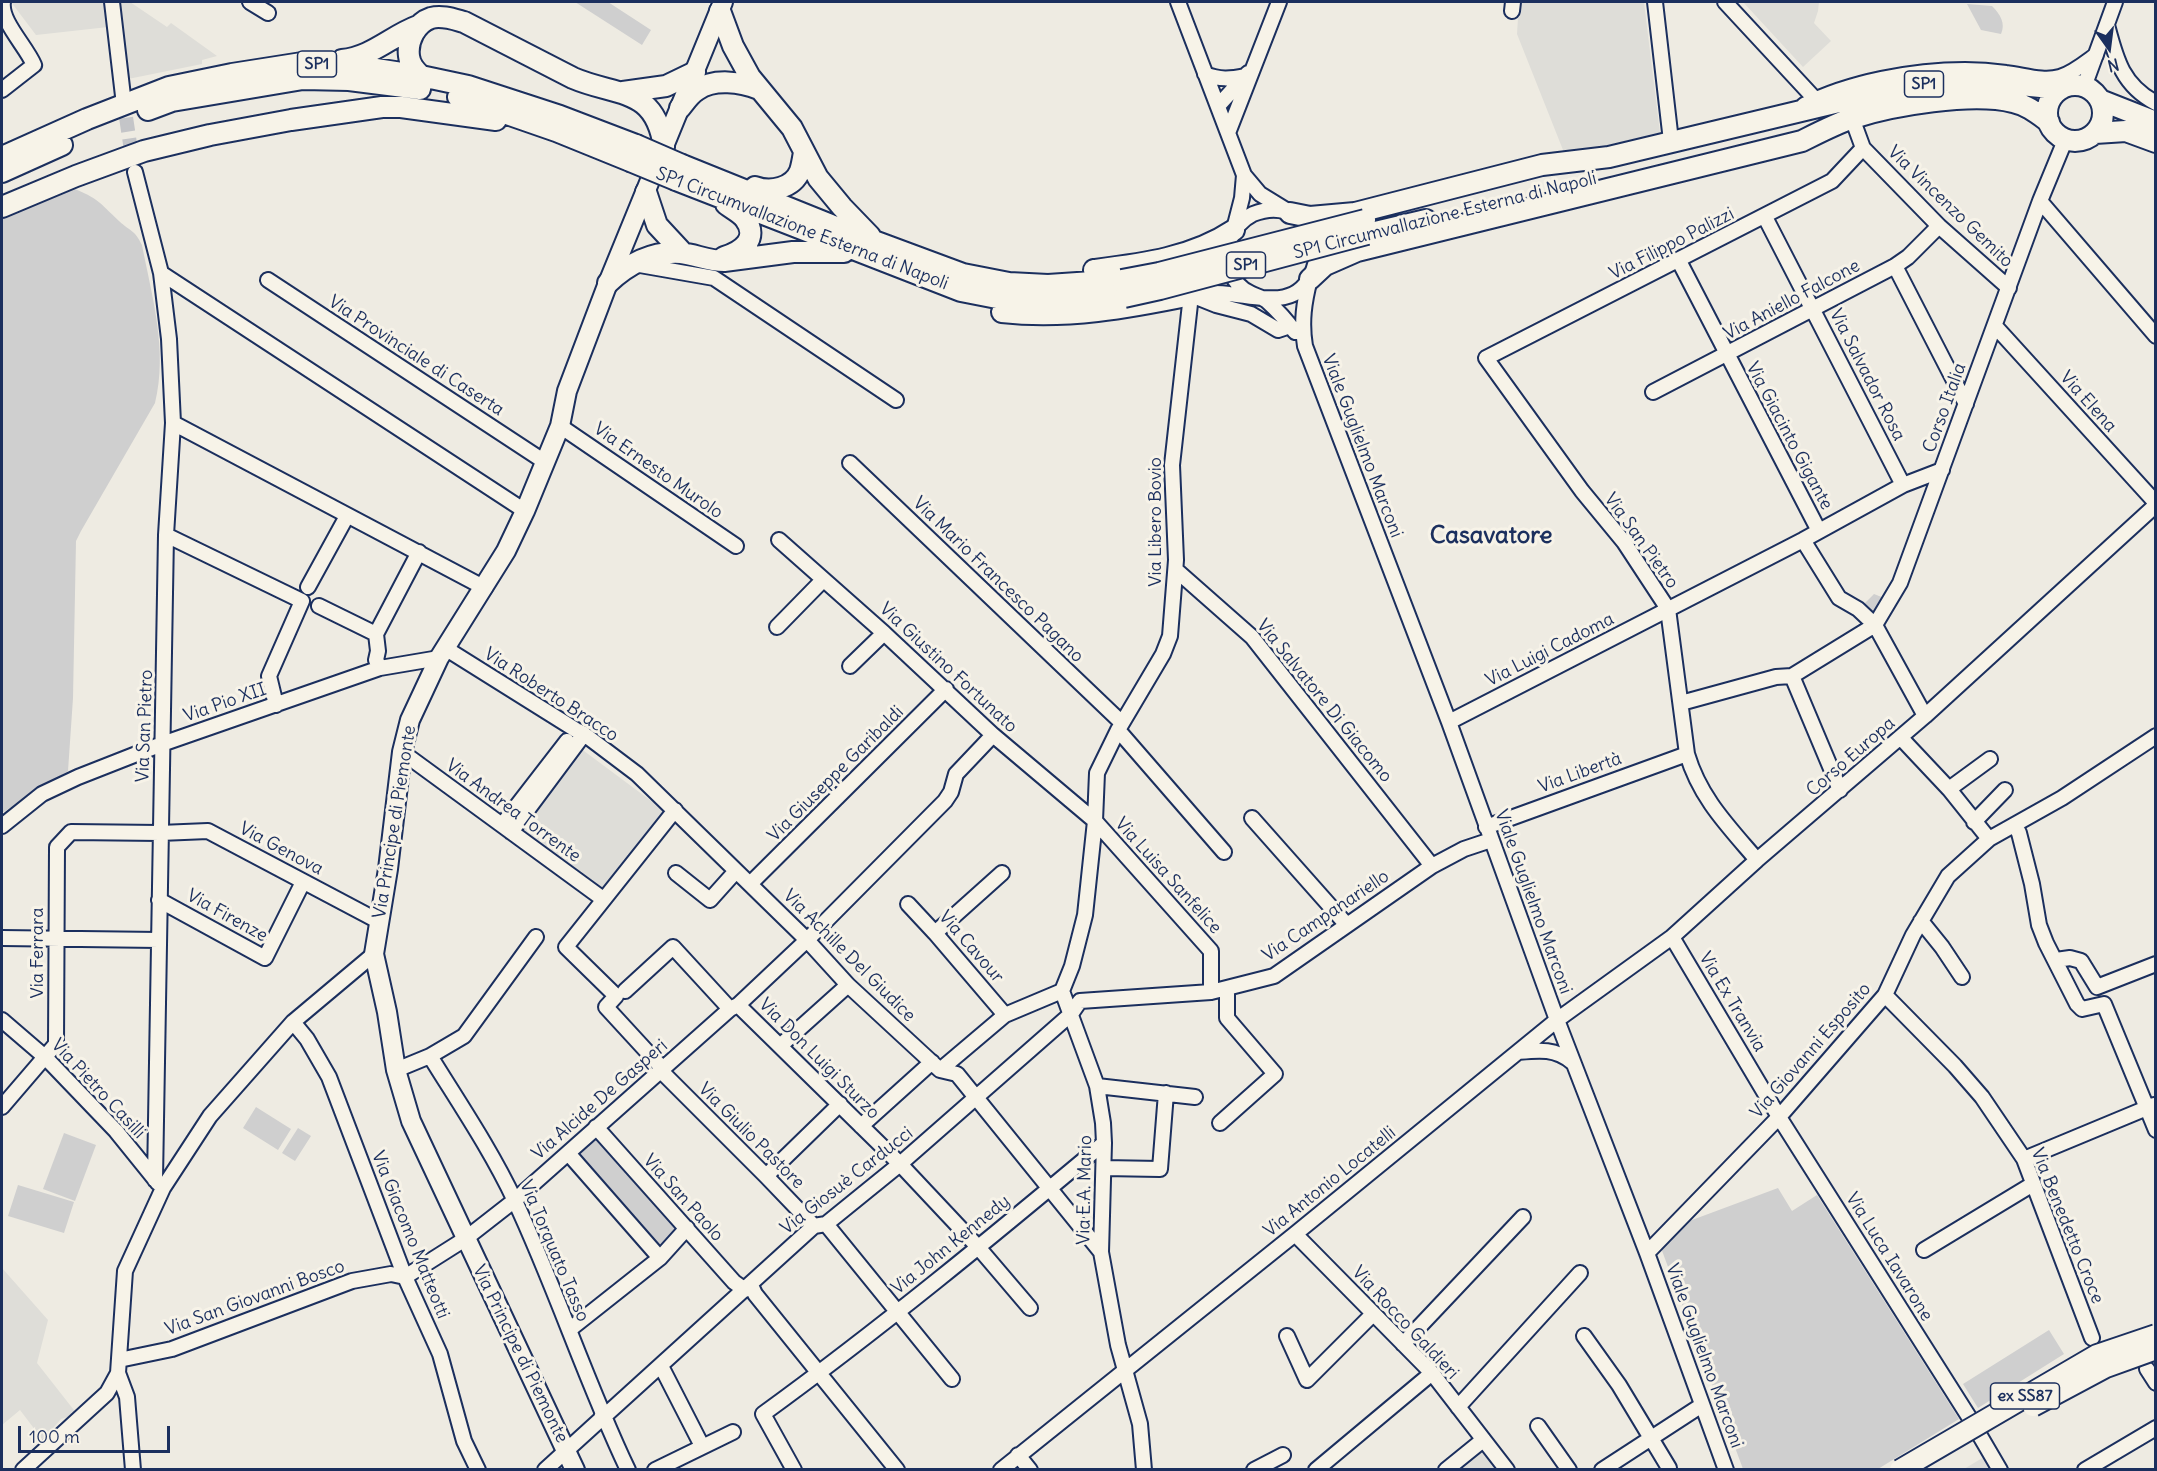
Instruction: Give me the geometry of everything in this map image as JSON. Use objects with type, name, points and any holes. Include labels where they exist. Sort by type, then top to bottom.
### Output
[{"type":"highway","points":[[722,6],[742,64],[759,89],[792,128],[818,178],[876,242]]},
{"type":"highway","points":[[320,64],[367,54],[431,19],[452,18],[585,84],[623,92],[637,99],[658,122],[664,147]]},
{"type":"highway","points":[[418,26],[413,33],[409,57],[413,68],[421,76]]},
{"type":"highway","name":"SP1 Circumvallazione Esterna di Napoli","points":[[2,157],[169,87],[290,65],[350,65],[468,86],[560,116],[633,153],[679,173],[876,242],[962,291],[1007,300],[1045,302],[1123,289],[1160,290],[1366,227],[1613,166]]},
{"type":"highway","points":[[623,92],[666,86],[695,72]]},
{"type":"highway","name":"SP1 Circumvallazione Esterna di Napoli","points":[[2,172],[93,131],[172,101],[303,79],[361,82],[419,89],[463,98],[556,131],[633,153]]},
{"type":"highway","name":"SP1","points":[[1789,113],[1897,88],[1933,83],[1990,82],[2061,89],[2070,85],[2084,87]]},
{"type":"highway","points":[[680,108],[694,91],[704,86],[738,83],[759,89]]},
{"type":"highway","points":[[2084,87],[2095,93],[2100,100],[2103,117],[2095,133]]},
{"type":"highway","points":[[2061,89],[2049,103],[2047,113],[2054,131],[2066,138],[2079,140],[2095,133],[2126,131],[2156,142]]},
{"type":"highway","points":[[1310,279],[1325,265],[1357,251],[1802,141],[1852,118],[1938,101],[1978,100],[2012,102],[2027,107],[2049,122]]},
{"type":"highway","points":[[2100,100],[2156,122]]},
{"type":"highway","points":[[2,207],[144,151],[279,122],[382,107],[401,107],[474,116],[556,131]]},
{"type":"highway","points":[[1290,213],[1310,217],[1355,213],[1542,165],[1613,166],[1671,141],[1789,113]]},
{"type":"highway","name":"SP1","points":[[1613,166],[1852,118]]},
{"type":"highway","points":[[2,146],[53,134]]},
{"type":"highway","points":[[711,184],[739,182],[761,190],[778,190],[792,181],[800,172],[804,152]]},
{"type":"highway","points":[[706,259],[722,257],[743,249],[749,241],[750,233],[745,219],[711,184]]},
{"type":"highway","name":"SP1 Circumvallazione Esterna di Napoli","points":[[711,184],[859,252],[913,264]]},
{"type":"highway","points":[[646,192],[657,225],[683,254]]},
{"type":"highway","points":[[913,264],[1025,272],[1086,271],[1148,263],[1196,250],[1215,243],[1234,230]]},
{"type":"highway","points":[[608,283],[633,263],[659,255],[683,254],[724,261],[793,252],[859,252]]},
{"type":"highway","points":[[913,264],[944,292],[1002,312],[1070,315],[1118,310],[1191,295]]},
{"type":"highway","name":"ex SS87","points":[[1900,1470],[2097,1355],[2156,1335]]},
{"type":"highway","name":"ex SS87","points":[[1925,1470],[2009,1419],[2106,1367],[2156,1349]]},
{"type":"main road","name":"Via Principe di Piemonte","points":[[575,1470],[411,1121],[396,1070],[387,1012],[374,954],[388,868],[402,752],[410,720],[442,653],[485,588],[525,512],[560,426],[567,391],[608,283],[722,6]]},
{"type":"street","points":[[2,90],[34,65],[30,55],[4,16],[3,2]]},
{"type":"street","points":[[112,2],[123,96]]},
{"type":"street","points":[[250,2],[268,13]]},
{"type":"street","points":[[1178,2],[1244,175],[1260,194],[1290,213],[1309,229],[1316,245],[1317,262],[1310,279],[1298,291],[1282,299],[1212,292],[1191,295]]},
{"type":"street","points":[[1228,134],[1249,72],[1279,2]]},
{"type":"street","points":[[1655,2],[1671,141]]},
{"type":"street","points":[[1725,2],[1815,99]]},
{"type":"street","points":[[2084,87],[2115,2]]},
{"type":"street","points":[[2107,25],[2119,66],[2132,87],[2156,103]]},
{"type":"street","points":[[1789,113],[1823,95],[1893,78],[1952,71],[1990,70],[2050,79],[2069,73],[2096,55]]},
{"type":"street","points":[[1205,74],[1219,79],[1249,72]]},
{"type":"street","points":[[1218,106],[1249,72]]},
{"type":"street","name":"Via Vincenzo Gemito","points":[[1852,118],[1863,148],[1939,226],[2009,288]]},
{"type":"street","name":"Corso Italia","points":[[1668,609],[1803,540],[1903,485],[1941,470],[2040,201],[2066,138]]},
{"type":"street","name":"Via Filippo Palizzi","points":[[1486,358],[1832,181],[1863,148]]},
{"type":"street","name":"Via San Pietro","points":[[135,172],[161,273],[169,339],[173,423],[166,534],[160,833],[159,1184]]},
{"type":"street","points":[[1244,175],[1242,198],[1227,247],[1228,264],[1235,280],[1248,292],[1264,299]]},
{"type":"street","points":[[2040,201],[2156,336]]},
{"type":"street","points":[[1234,230],[1246,218],[1262,210],[1280,210],[1290,213]]},
{"type":"street","name":"Via Salvador Rosa","points":[[1765,217],[1903,485]]},
{"type":"street","name":"Via Aniello Falcone","points":[[1653,392],[1895,266],[1908,257],[1939,226]]},
{"type":"street","name":"Via Giacinto Gigante","points":[[1679,261],[1819,531]]},
{"type":"street","points":[[633,263],[714,278],[896,400]]},
{"type":"street","points":[[1895,266],[1966,404]]},
{"type":"street","points":[[161,273],[525,512]]},
{"type":"street","name":"Viale Guglielmo Marconi","points":[[1310,279],[1304,301],[1302,324],[1305,346],[1449,722],[1572,1062],[1647,1253],[1726,1470]]},
{"type":"street","name":"Via Provinciale di Caserta","points":[[268,280],[545,462]]},
{"type":"street","points":[[1191,295],[1216,305],[1251,314],[1278,330],[1290,326]]},
{"type":"street","name":"Via Libero Bovio","points":[[1062,992],[1072,966],[1085,915],[1095,821],[1097,773],[1120,726],[1163,654],[1170,636],[1176,570],[1172,465],[1191,295]]},
{"type":"street","name":"Viale Guglielmo Marconi","points":[[1264,299],[1290,326],[1305,346]]},
{"type":"street","name":"Via Elena","points":[[1995,326],[2156,504]]},
{"type":"street","name":"Via San Pietro","points":[[1486,358],[1582,491],[1624,542],[1668,609],[1687,754],[1693,772],[1702,793],[1757,860]]},
{"type":"street","points":[[173,423],[485,588]]},
{"type":"street","name":"Via Ernesto Murolo","points":[[560,426],[736,546]]},
{"type":"street","name":"Via Mario Francesco Pagano","points":[[850,463],[1120,726],[1224,852]]},
{"type":"street","points":[[1682,703],[1776,677],[1792,676],[1875,626],[1900,583],[1941,470]]},
{"type":"street","name":"Corso Europa","points":[[1557,1020],[1672,936],[1757,860],[1901,738],[2156,504]]},
{"type":"street","points":[[308,587],[347,516]]},
{"type":"street","points":[[166,534],[302,601],[269,676],[276,705]]},
{"type":"street","name":"Via Giustino Fortunato","points":[[779,540],[946,689],[993,735],[1095,821]]},
{"type":"street","points":[[1803,540],[1839,598],[1858,609],[1875,626],[1925,716]]},
{"type":"street","points":[[380,668],[376,660],[378,651],[376,634],[419,552]]},
{"type":"street","name":"Via Salvatore Di Giacomo","points":[[1176,570],[1252,637],[1431,866]]},
{"type":"street","points":[[777,627],[823,580]]},
{"type":"street","points":[[319,606],[376,634]]},
{"type":"street","name":"Via Luigi Cadoma","points":[[1449,722],[1668,609]]},
{"type":"street","points":[[850,666],[884,633]]},
{"type":"street","name":"Via Pio XII","points":[[2,826],[42,794],[78,777],[162,744],[380,668],[442,653]]},
{"type":"street","name":"Via Roberto Bracco","points":[[442,653],[580,732],[637,774]]},
{"type":"street","points":[[1792,676],[1840,790]]},
{"type":"street","name":"Via Giuseppe Garibaldi","points":[[751,884],[946,689]]},
{"type":"street","points":[[507,829],[580,732]]},
{"type":"street","name":"Via Alcide De Gasperi","points":[[465,1239],[568,1153],[807,940],[945,801],[951,792],[956,774],[993,735]]},
{"type":"street","name":"Via Giovanni Esposito","points":[[1647,1253],[1779,1117],[1885,995],[1921,921],[1948,876],[1989,839],[2061,798],[2156,736]]},
{"type":"street","points":[[1901,738],[1949,789],[1989,839]]},
{"type":"street","name":"Via Andrea Torrente","points":[[402,752],[603,899]]},
{"type":"street","name":"Via Libertà","points":[[1488,833],[1687,754]]},
{"type":"street","points":[[1949,789],[1990,759]]},
{"type":"street","name":"Via Achille Del Giudice","points":[[637,774],[751,884],[848,985],[936,1066],[957,1074],[1101,1252]]},
{"type":"street","points":[[1974,822],[2005,790]]},
{"type":"street","points":[[603,899],[675,810]]},
{"type":"street","points":[[1252,818],[1346,924]]},
{"type":"street","name":"Via Luisa Sanfelice","points":[[1095,821],[1211,951],[1211,992]]},
{"type":"street","points":[[2015,825],[2032,884],[2039,925],[2046,943],[2077,1004],[2082,1009],[2104,1004]]},
{"type":"street","name":"Via Genova","points":[[57,847],[71,832],[208,831],[380,922]]},
{"type":"street","name":"Via Campanariello","points":[[1071,1014],[1080,1001],[1211,992],[1274,976],[1431,866],[1464,849],[1488,833]]},
{"type":"street","name":"Via Ferrara","points":[[2,1107],[56,1044],[57,847]]},
{"type":"street","points":[[676,873],[710,900],[736,871]]},
{"type":"street","points":[[935,933],[1002,873]]},
{"type":"street","name":"Via Firenze","points":[[159,900],[265,958],[303,882]]},
{"type":"street","name":"Via Giulio Pastore","points":[[603,899],[566,947],[616,996],[606,1006],[662,1070],[766,1176],[820,1225],[897,1312],[952,1379]]},
{"type":"street","name":"Via Cavour","points":[[908,904],[1005,1015]]},
{"type":"street","points":[[1921,921],[1942,947],[1962,978]]},
{"type":"street","name":"Via Ex Tranvia","points":[[1672,936],[1779,1117]]},
{"type":"street","points":[[396,1070],[430,1056],[464,1036],[536,937]]},
{"type":"street","points":[[2,938],[159,940]]},
{"type":"street","points":[[625,991],[673,947],[734,1007]]},
{"type":"street","points":[[133,1470],[127,1397],[119,1367],[125,1271],[159,1184],[210,1116],[293,1022],[374,954]]},
{"type":"street","points":[[2056,960],[2070,958],[2081,961],[2097,987],[2151,1106],[2156,1130]]},
{"type":"street","points":[[2097,987],[2156,964]]},
{"type":"street","points":[[780,1046],[848,985]]},
{"type":"street","points":[[1220,1123],[1275,1074],[1227,1018],[1227,988]]},
{"type":"street","points":[[861,1126],[1005,1015],[1062,992],[1071,1014]]},
{"type":"street","name":"Via Benedetto Croce","points":[[1885,995],[1982,1097],[2024,1159],[2092,1338]]},
{"type":"street","name":"Via Don Luigi Sturzo","points":[[734,1007],[780,1046],[900,1164]]},
{"type":"street","name":"Via E.A. Mario","points":[[1071,1014],[1097,1086],[1103,1123],[1101,1252],[1118,1344],[1140,1424],[1144,1470]]},
{"type":"street","name":"Via Giosuè Carducci","points":[[566,1449],[820,1225],[900,1164],[1071,1014]]},
{"type":"street","name":"Via Pietro Casilli","points":[[2,1020],[45,1057],[116,1131],[159,1184]]},
{"type":"street","name":"Via Antonio Locatelli","points":[[1001,1470],[1557,1020]]},
{"type":"street","name":"Via Giacomo Matteotti","points":[[293,1022],[307,1039],[329,1077],[405,1277],[440,1354],[464,1441],[478,1470]]},
{"type":"street","points":[[1518,1052],[1541,1049],[1553,1051],[1563,1054],[1572,1062]]},
{"type":"street","name":"Via Torquato Tasso","points":[[430,1056],[468,1117],[514,1200],[602,1415],[628,1470]]},
{"type":"street","points":[[1097,1086],[1195,1097]]},
{"type":"street","points":[[1104,1168],[1160,1168],[1166,1093]]},
{"type":"street","points":[[766,1176],[840,1104]]},
{"type":"street","points":[[2024,1159],[2151,1106]]},
{"type":"street","name":"Via Luca Iavarone","points":[[1779,1117],[1969,1417],[2000,1470]]},
{"type":"street","name":"Via San Paolo","points":[[596,1127],[734,1282],[755,1294],[897,1470]]},
{"type":"street","name":"Via John Kennedy","points":[[794,1470],[763,1414],[897,1312],[1104,1143]]},
{"type":"street","points":[[568,1153],[660,1258]]},
{"type":"street","points":[[900,1164],[978,1247],[1030,1308]]},
{"type":"street","points":[[1924,1250],[2033,1184]]},
{"type":"street","points":[[1403,1344],[1523,1217]]},
{"type":"street","points":[[568,1330],[660,1258],[687,1228]]},
{"type":"street","name":"Via Rocco Galdieri","points":[[1295,1234],[1432,1373],[1507,1470]]},
{"type":"street","points":[[405,1277],[465,1239]]},
{"type":"street","points":[[1458,1407],[1580,1273]]},
{"type":"street","name":"Via San Giovanni Bosco","points":[[119,1367],[352,1281],[391,1274],[405,1277]]},
{"type":"street","points":[[1287,1336],[1307,1380],[1373,1314]]},
{"type":"street","points":[[1584,1336],[1619,1385],[1669,1468]]},
{"type":"street","points":[[661,1366],[702,1446]]},
{"type":"street","points":[[23,1470],[107,1393],[119,1367]]},
{"type":"street","points":[[2147,1370],[2156,1383]]},
{"type":"street","points":[[1316,1470],[1432,1373]]},
{"type":"street","points":[[1602,1470],[1702,1405]]},
{"type":"street","points":[[1539,1426],[1569,1470]]},
{"type":"street","points":[[2085,1470],[2156,1428]]},
{"type":"street","points":[[655,1470],[733,1432]]},
{"type":"street","points":[[1446,1470],[1483,1440]]},
{"type":"street","points":[[545,1470],[566,1449]]},
{"type":"street","points":[[1018,1455],[1030,1470]]},
{"type":"street","points":[[1254,1470],[1283,1455]]},
{"type":"shaded area","points":[[11,2],[105,2],[108,27],[36,35]]},
{"type":"shaded area","points":[[118,2],[130,2],[167,27],[171,23],[217,56],[202,60],[202,64],[128,79]]},
{"type":"shaded area","points":[[575,2],[608,2],[651,30],[642,45]]},
{"type":"shaded area","points":[[1519,2],[1644,2],[1660,133],[1565,155],[1517,34]]},
{"type":"shaded area","points":[[1743,2],[1819,2],[1814,23],[1831,41],[1803,67]]},
{"type":"shaded area","points":[[1967,4],[1992,6],[2001,19],[2003,26],[2001,34],[1981,30]]},
{"type":"shaded area","points":[[72,188],[98,202],[134,233],[142,245],[157,324],[159,383],[155,403],[76,541],[73,698],[68,771],[2,813],[2,216]]},
{"type":"shaded area","points":[[1874,594],[1889,600],[1877,621],[1866,611],[1865,603]]},
{"type":"shaded area","points":[[580,748],[666,812],[604,893],[518,829]]},
{"type":"shaded area","points":[[256,1107],[291,1129],[278,1150],[243,1128]]},
{"type":"shaded area","points":[[298,1128],[311,1136],[295,1161],[282,1153]]},
{"type":"shaded area","points":[[64,1133],[96,1145],[75,1201],[43,1189]]},
{"type":"shaded area","points":[[595,1137],[680,1232],[660,1251],[577,1155]]},
{"type":"shaded area","points":[[18,1185],[74,1202],[64,1233],[8,1216]]},
{"type":"shaded area","points":[[1778,1188],[1792,1211],[1817,1195],[1959,1419],[1878,1469],[1743,1469],[1661,1248],[1684,1223]]},
{"type":"shaded area","points":[[2,1268],[48,1320],[37,1363],[77,1414],[61,1419],[47,1435],[45,1443],[20,1410],[2,1425]]},
{"type":"shaded area","points":[[2049,1330],[2064,1354],[1978,1408],[1963,1384]]},
{"type":"shaded area","points":[[1481,1451],[1496,1469],[1458,1469]]},
{"type":"shaded area","points":[[1984,1457],[1991,1469],[1964,1469]]},
{"type":"tunnel","points":[[123,97],[133,164]]},
{"type":"district","name":"Casavatore","points":[[1491,536]]}]
